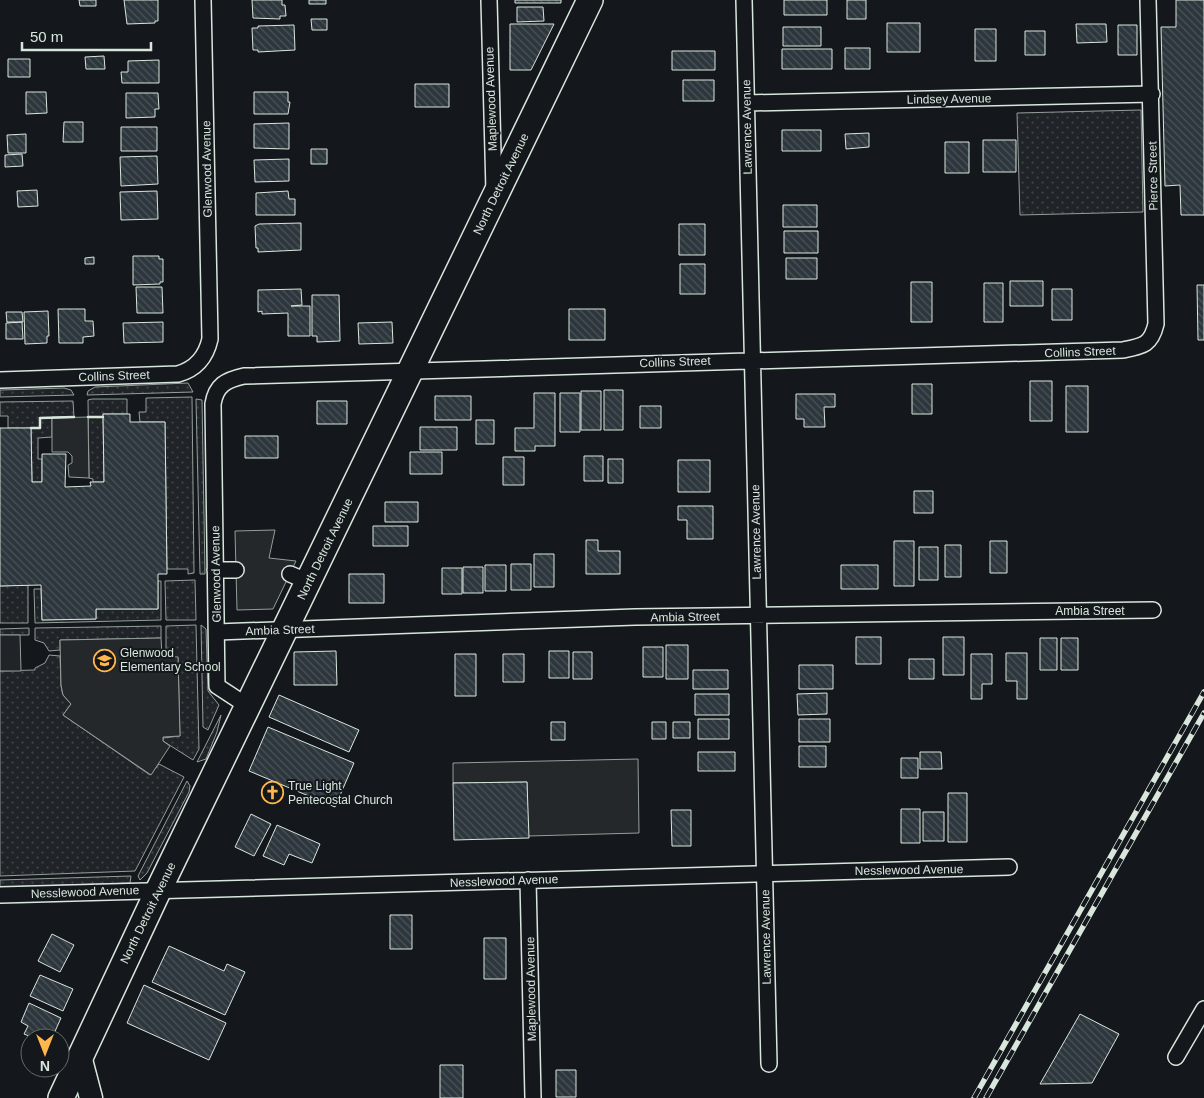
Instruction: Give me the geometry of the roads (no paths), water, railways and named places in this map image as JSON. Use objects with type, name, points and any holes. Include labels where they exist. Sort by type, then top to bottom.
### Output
[{"type":"main road","name":"North Detroit Avenue","points":[[61,1098],[159,889],[286,629],[300,578],[412,370],[590,0]]},
{"type":"main road","points":[[80,1056],[91,1098]]},
{"type":"street","name":"Glenwood Avenue","points":[[203,0],[210,339]]},
{"type":"street","name":"Maplewood Avenue","points":[[489,0],[495,198]]},
{"type":"street","name":"Lawrence Avenue","points":[[744,0],[769,1064]]},
{"type":"street","name":"Pierce Street","points":[[1142,346],[1152,338],[1156,324],[1152,94],[1148,0]]},
{"type":"street","name":"Lindsey Avenue","points":[[747,103],[1152,94]]},
{"type":"street","name":"Collins Street","points":[[0,380],[178,374],[190,370],[200,362],[210,339]]},
{"type":"street","name":"Collins Street","points":[[215,394],[225,381],[244,376],[1123,350],[1142,346]]},
{"type":"street","name":"Glenwood Avenue","points":[[215,394],[213,404],[217,686],[249,707]]},
{"type":"street","points":[[216,570],[236,570]]},
{"type":"street","name":"Ambia Street","points":[[216,632],[758,615],[1153,610]]},
{"type":"street","name":"Nesslewood Avenue","points":[[0,895],[159,889],[1009,867]]},
{"type":"street","name":"Maplewood Avenue","points":[[528,880],[534,1098]]},
{"type":"street","points":[[1176,1058],[1204,1009]]},
{"type":"railway","points":[[974,1098],[1204,692]]},
{"type":"railway","points":[[986,1098],[1204,713]]},
{"type":"place","name":"Glenwood Elementary School","points":[[104,660]]},
{"type":"place","name":"True Light Pentecostal Church","points":[[272,793]]}]
